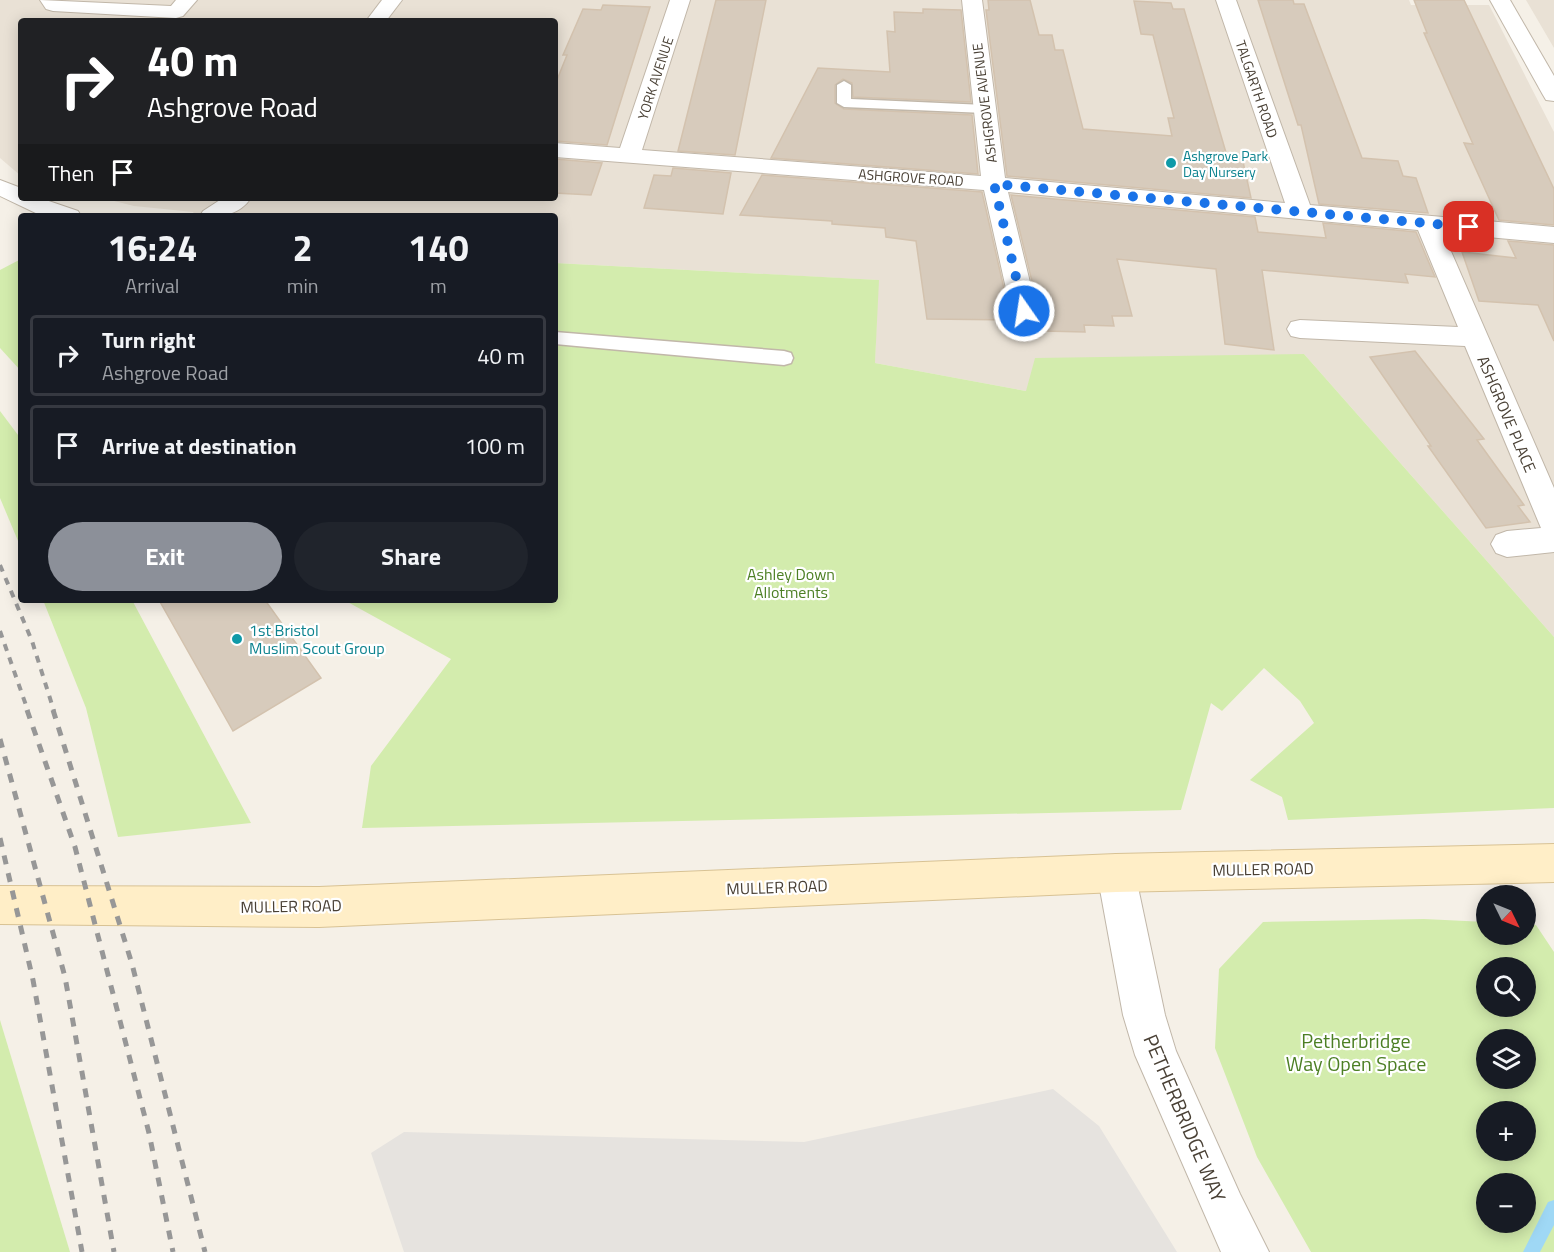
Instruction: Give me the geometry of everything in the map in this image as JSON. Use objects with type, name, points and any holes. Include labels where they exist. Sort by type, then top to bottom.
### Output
[{"type":"main road","name":"MULLER ROAD","points":[[0,905],[319,907],[1116,873],[1554,863]]},
{"type":"street","points":[[50,0],[53,5],[176,12],[187,0]]},
{"type":"street","points":[[378,18],[392,0]]},
{"type":"street","name":"YORK AVENUE","points":[[629,155],[680,0]]},
{"type":"street","name":"ASHGROVE AVENUE","points":[[972,0],[994,184],[1024,311]]},
{"type":"street","name":"TALGARTH ROAD","points":[[1226,0],[1300,211]]},
{"type":"street","points":[[1500,0],[1554,95]]},
{"type":"street","name":"ASHGROVE ROAD","points":[[558,150],[994,184],[1554,235]]},
{"type":"street","points":[[31,201],[41,208],[58,213]]},
{"type":"street","points":[[219,213],[235,201]]},
{"type":"street","name":"ASHGROVE PLACE","points":[[1427,223],[1554,524]]},
{"type":"street","name":"ASHGROVE PLACE","points":[[1300,329],[1475,337]]},
{"type":"street","points":[[1506,544],[1554,539]]},
{"type":"street","name":"PETHERBRIDGE WAY","points":[[1116,873],[1144,1015],[1156,1055],[1224,1209],[1246,1252]]},
{"type":"lane","points":[[844,85],[844,103],[985,109]]},
{"type":"lane","points":[[558,338],[784,358]]},
{"type":"shaded area","points":[[0,0],[1409,0],[1411,5],[1489,5],[1554,132],[1554,637],[1304,354],[1026,391],[875,363],[878,280],[558,263],[558,213],[194,213],[134,206],[114,201],[558,201],[558,18],[18,18],[18,173],[0,158]]},
{"type":"shaded area","points":[[1526,0],[1554,0],[1554,48]]},
{"type":"shaded area","points":[[1053,1089],[1099,1126],[1177,1252],[404,1252],[371,1153],[404,1132],[804,1142]]},
{"type":"green space","points":[[18,261],[18,368],[0,348],[0,270]]},
{"type":"green space","name":"Ashley Down Allotments","points":[[558,263],[879,280],[875,363],[1026,391],[1035,358],[1304,354],[1554,637],[1554,808],[1288,820],[1282,797],[1250,780],[1314,723],[1300,701],[1264,668],[1222,711],[1211,703],[1181,810],[362,828],[371,766],[451,659],[349,603],[558,603]]},
{"type":"green space","points":[[0,411],[18,435],[18,541],[0,498]]},
{"type":"green space","points":[[44,603],[134,603],[251,823],[118,837],[86,708]]},
{"type":"green space","name":"Petherbridge Way Open Space","points":[[1424,919],[1476,922],[1476,945],[1536,945],[1536,925],[1554,952],[1554,1252],[1311,1252],[1257,1157],[1215,1048],[1219,969],[1263,922]]},
{"type":"green space","points":[[0,1020],[70,1252],[0,1252]]},
{"type":"building","points":[[716,0],[766,0],[735,155],[678,151]]},
{"type":"building","points":[[988,0],[1030,0],[1039,35],[1052,35],[1055,50],[1063,50],[1083,129],[1172,136],[1168,118],[1174,118],[1153,35],[1141,34],[1134,1],[1171,3],[1173,9],[1184,9],[1227,156],[1242,157],[1251,198],[1007,176],[986,10],[989,10]]},
{"type":"building","points":[[1258,0],[1293,0],[1294,4],[1304,4],[1362,158],[1398,161],[1403,176],[1416,178],[1428,213],[1319,204],[1301,125],[1298,125]]},
{"type":"building","points":[[1414,0],[1464,0],[1554,189],[1554,225],[1499,220],[1464,143],[1473,144],[1424,33],[1427,33]]},
{"type":"building","points":[[603,5],[650,7],[607,145],[558,141],[558,78],[567,55],[563,55],[583,9],[601,10]]},
{"type":"building","points":[[923,9],[961,10],[971,102],[853,97],[852,83],[843,79],[835,85],[835,103],[844,109],[972,115],[978,174],[771,158],[818,68],[890,72],[887,31],[895,32],[894,12],[923,13]]},
{"type":"building","points":[[558,159],[602,163],[591,195],[558,193]]},
{"type":"building","points":[[673,168],[731,173],[723,214],[644,208],[654,175],[671,176]]},
{"type":"building","points":[[762,175],[982,192],[1009,311],[1016,320],[927,319],[916,241],[886,237],[885,228],[832,224],[832,221],[740,215]]},
{"type":"building","points":[[1011,195],[1255,217],[1258,232],[1326,238],[1323,223],[1416,232],[1435,277],[1405,274],[1408,283],[1262,270],[1274,350],[1225,344],[1216,269],[1117,259],[1132,316],[1112,316],[1114,326],[1084,325],[1085,332],[1043,331],[1042,320],[1032,320],[1039,310]]},
{"type":"building","points":[[1508,241],[1554,245],[1554,341],[1538,305],[1479,301],[1462,252],[1516,258]]},
{"type":"building","points":[[1415,351],[1484,439],[1477,440],[1524,505],[1518,506],[1530,522],[1486,528],[1428,446],[1431,446],[1370,357]]},
{"type":"building","name":"1st Bristol Muslim Scout Group","points":[[161,603],[267,603],[321,678],[233,731]]},
{"type":"waterway","points":[[1531,1252],[1554,1208]]},
{"type":"railway","points":[[0,565],[32,641],[54,711]]},
{"type":"railway","points":[[0,631],[28,711]]},
{"type":"railway","points":[[27,710],[75,847],[149,1133],[173,1252]]},
{"type":"railway","points":[[53,710],[132,964],[205,1252]]},
{"type":"railway","points":[[0,739],[65,977],[114,1252]]},
{"type":"railway","points":[[0,838],[33,980],[82,1252]]},
{"type":"place","name":"Ashgrove Park Day Nursery","points":[[1171,163]]},
{"type":"place","name":"1st Bristol Muslim Scout Group","points":[[237,639]]},
{"type":"route","points":[[1024,311],[994,184],[1469,227]]}]
